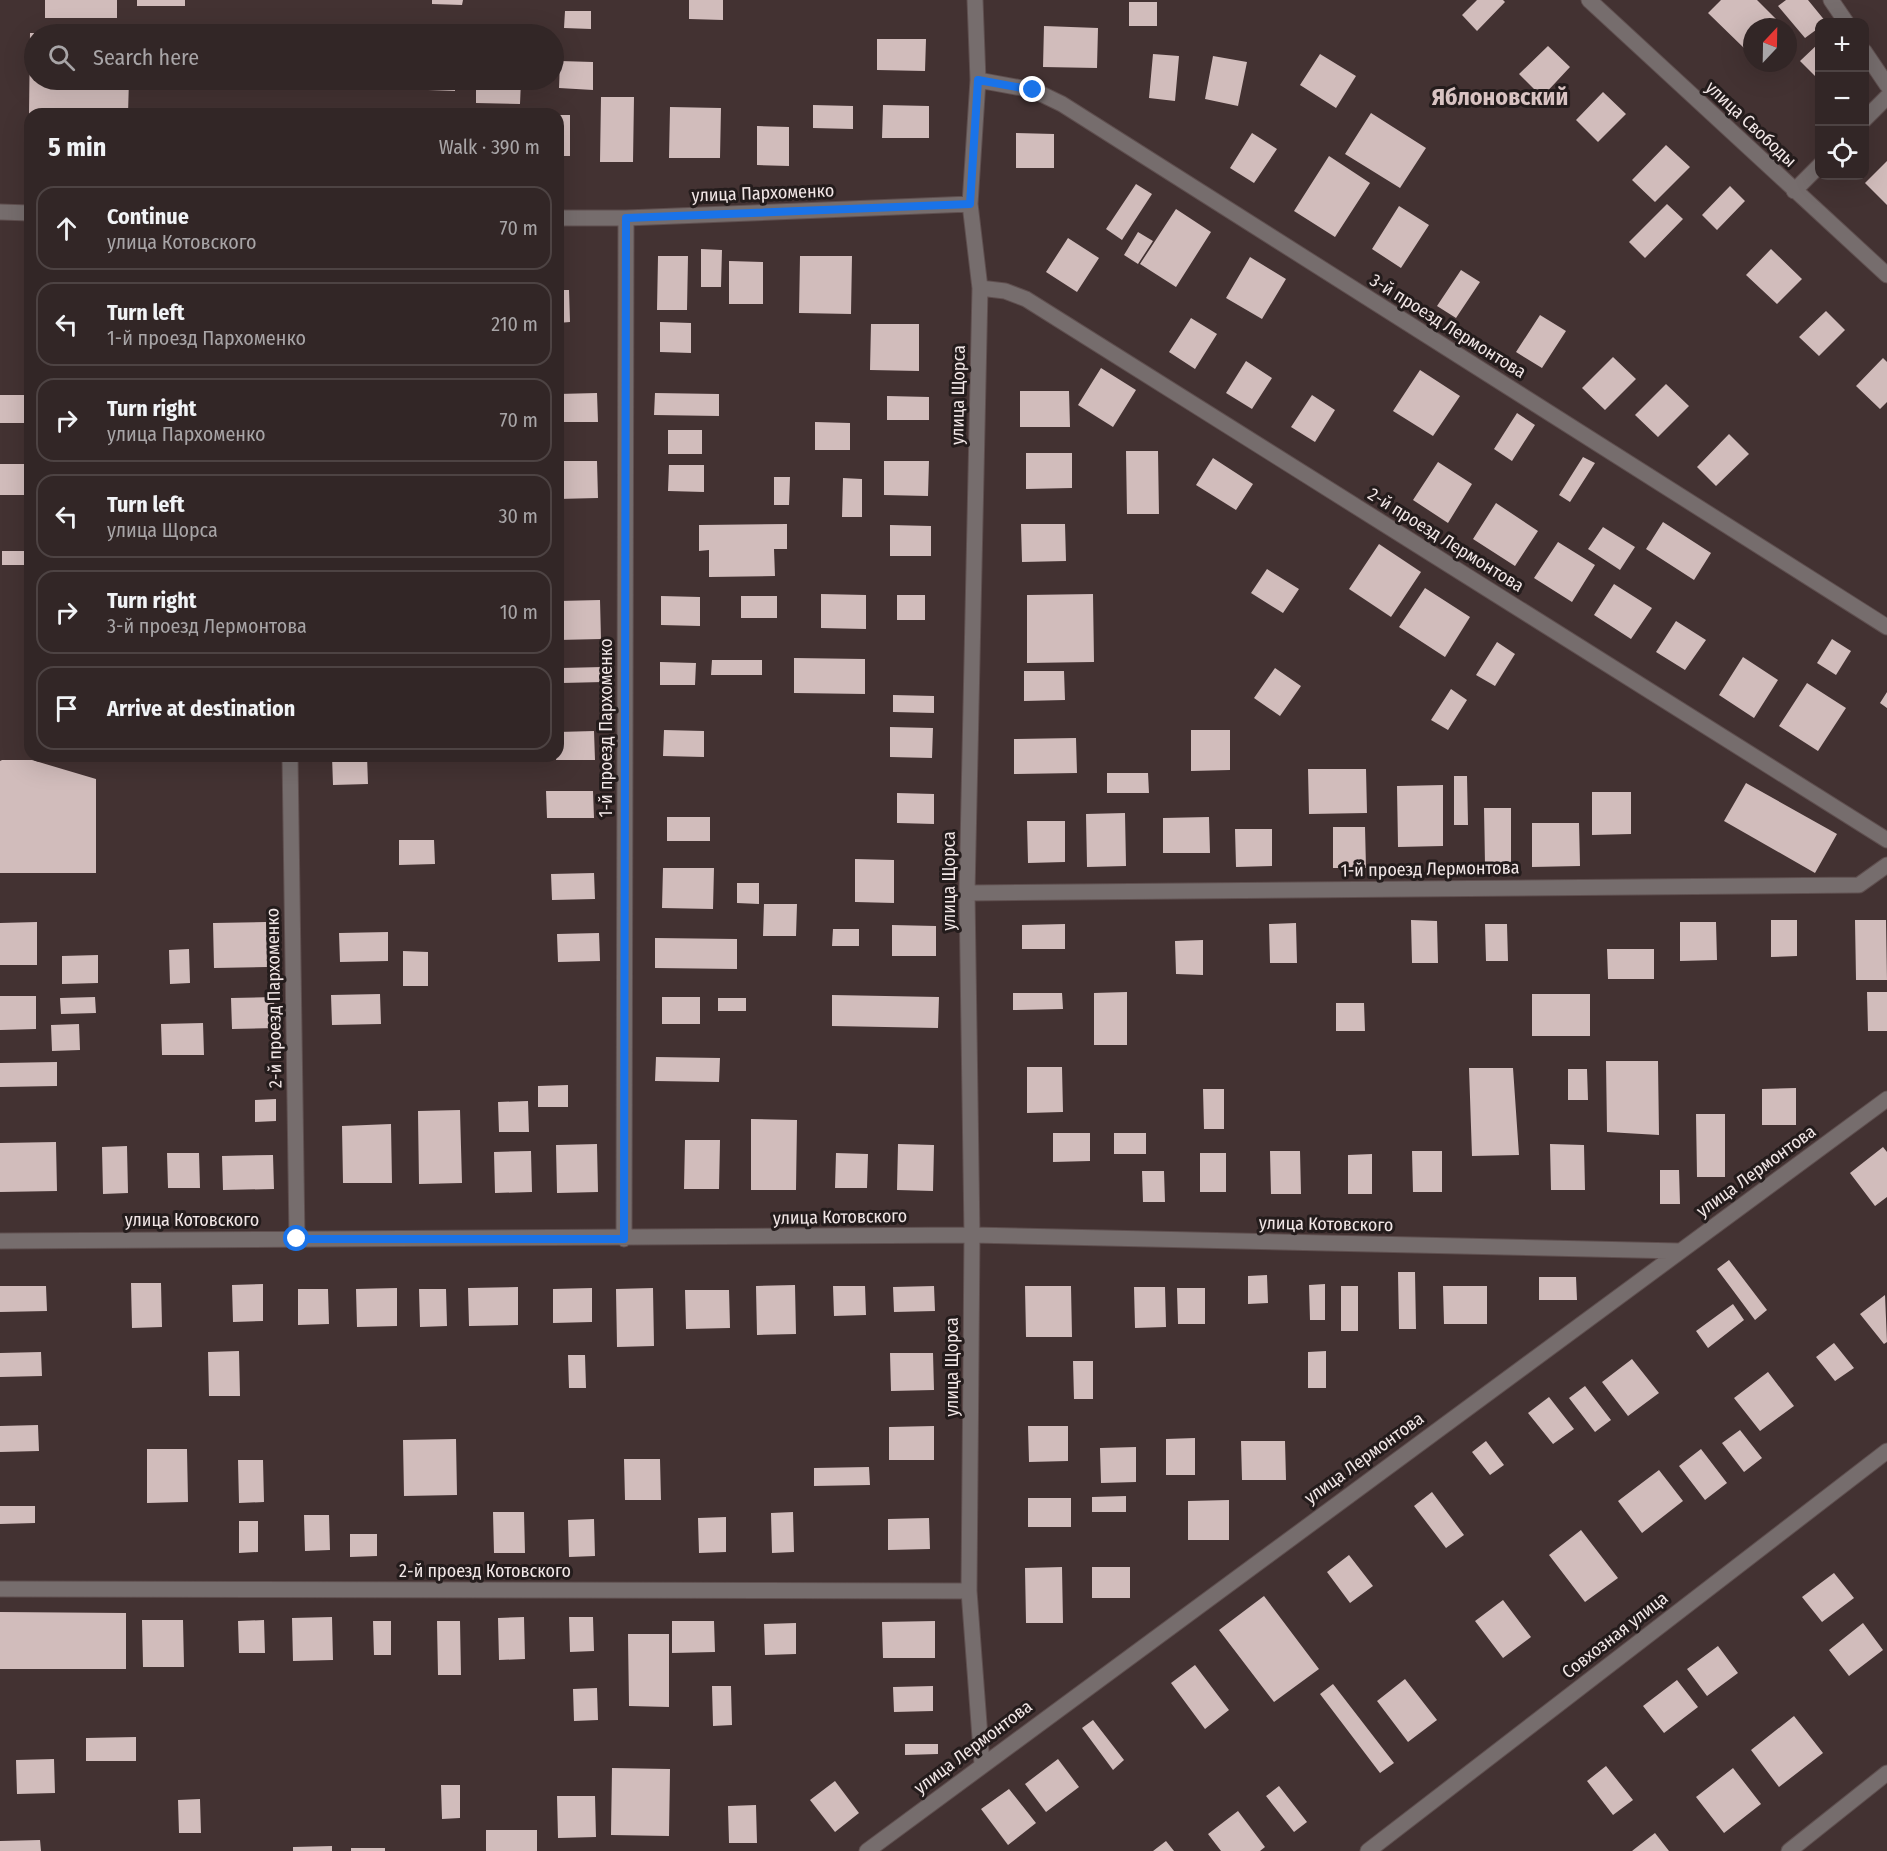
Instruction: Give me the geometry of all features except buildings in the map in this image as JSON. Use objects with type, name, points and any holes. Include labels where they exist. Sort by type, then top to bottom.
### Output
[{"type":"street","name":"улица Щорса","points":[[975,0],[978,80],[970,204],[980,288],[967,893],[972,1235],[969,1591],[982,1764]]},
{"type":"street","name":"улица Свободы","points":[[1589,0],[1887,275]]},
{"type":"street","points":[[1831,0],[1843,18]]},
{"type":"street","points":[[1869,58],[1887,85]]},
{"type":"street","name":"3-й проезд Лермонтова","points":[[978,80],[1033,90],[1062,104],[1887,627]]},
{"type":"street","points":[[1869,115],[1887,97]]},
{"type":"street","points":[[1794,191],[1815,170]]},
{"type":"street","name":"улица Пархоменко","points":[[564,218],[626,218],[970,204]]},
{"type":"street","points":[[0,212],[24,213]]},
{"type":"street","name":"1-й проезд Пархоменко","points":[[624,1239],[626,218]]},
{"type":"street","name":"2-й проезд Лермонтова","points":[[980,288],[1005,291],[1026,299],[1887,840]]},
{"type":"street","name":"2-й проезд Пархоменко","points":[[290,762],[297,1239]]},
{"type":"street","name":"1-й проезд Лермонтова","points":[[967,893],[1859,885],[1887,865]]},
{"type":"street","name":"улица Лермонтова","points":[[867,1851],[1887,1099]]},
{"type":"street","name":"улица Котовского","points":[[0,1241],[624,1239],[972,1235],[1679,1251]]},
{"type":"street","name":"Совхозная улица","points":[[1368,1851],[1887,1450]]},
{"type":"street","name":"2-й проезд Котовского","points":[[0,1589],[969,1591]]},
{"type":"street","points":[[1789,1851],[1887,1773]]},
{"type":"district","name":"Яблоновский","points":[[1500,97]]},
{"type":"route","points":[[297,1239],[624,1239],[626,218],[970,204],[978,80],[1033,90]]}]
